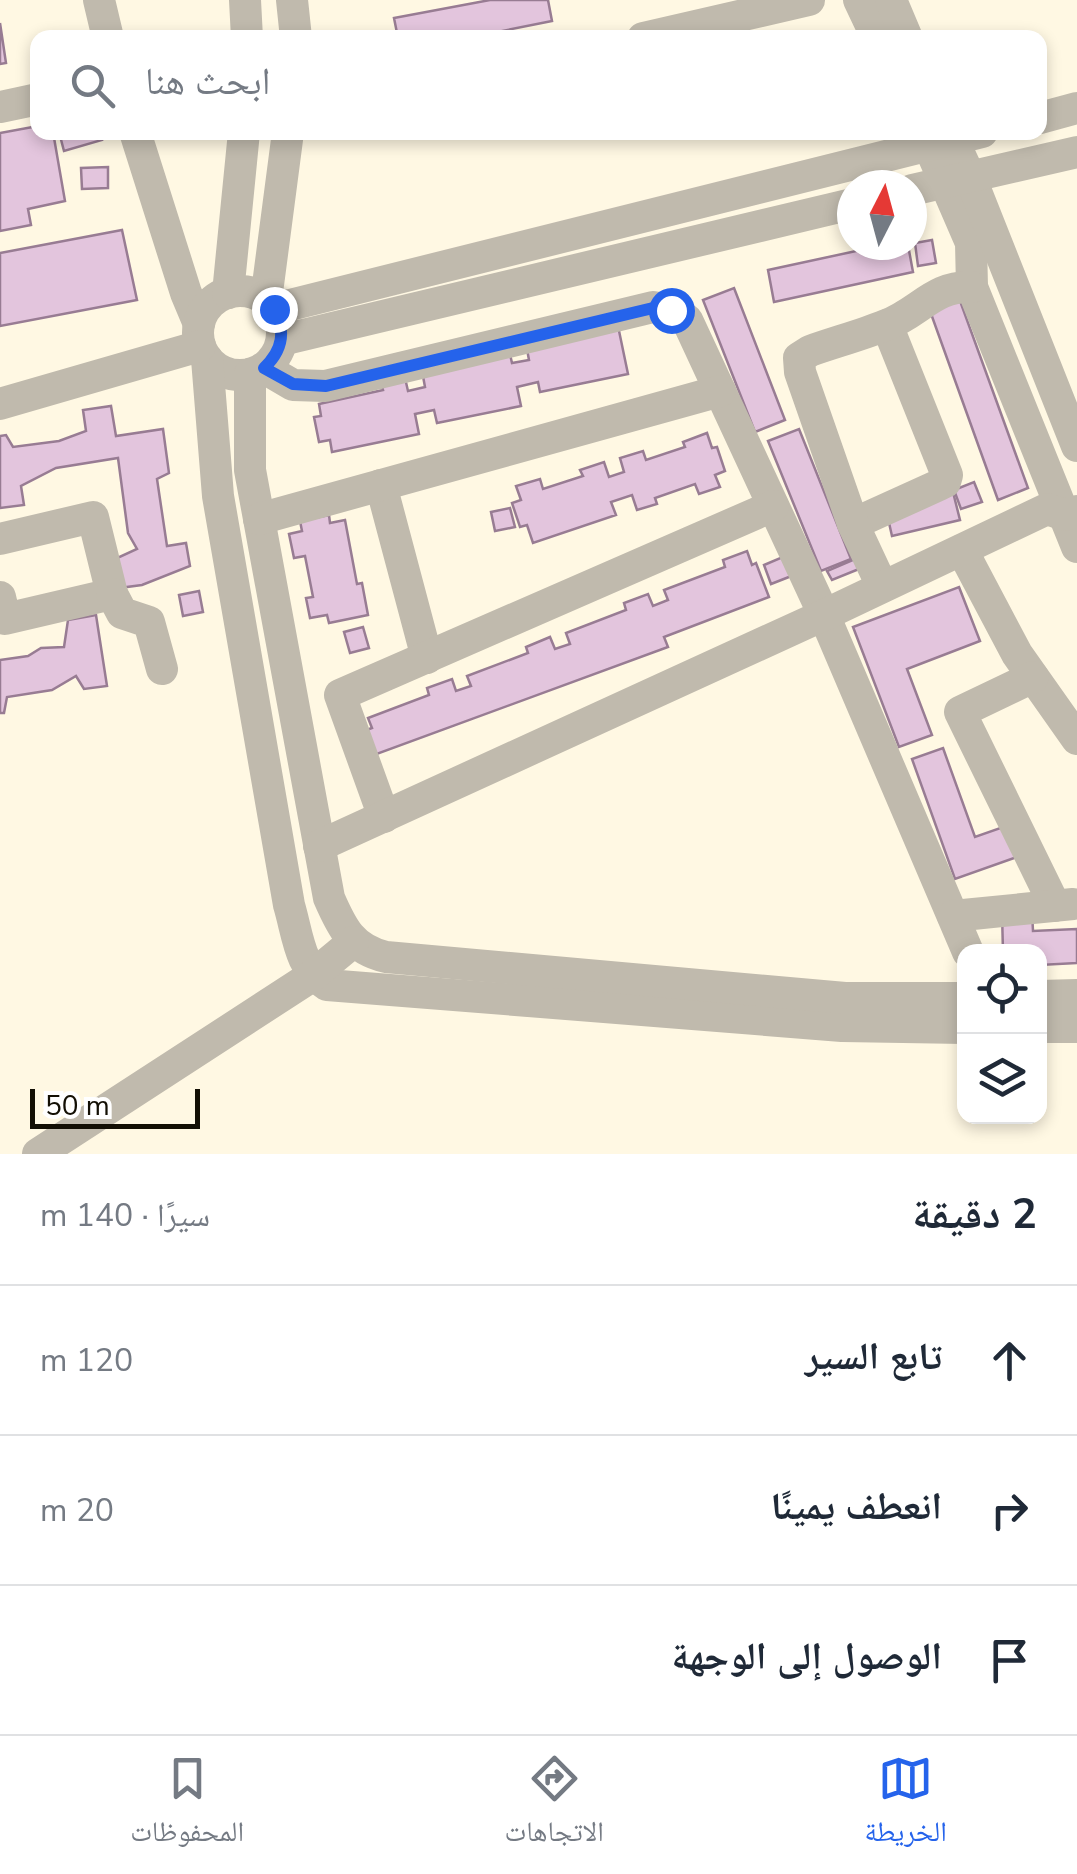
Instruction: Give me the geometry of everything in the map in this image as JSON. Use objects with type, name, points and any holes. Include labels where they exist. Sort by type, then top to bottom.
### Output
[{"type":"street","points":[[99,0],[106,30]]},
{"type":"street","points":[[245,0],[247,30]]},
{"type":"street","points":[[292,0],[295,30]]},
{"type":"street","points":[[678,30],[809,0]]},
{"type":"street","points":[[859,0],[873,30]]},
{"type":"street","points":[[891,0],[904,30]]},
{"type":"street","points":[[0,107],[30,101]]},
{"type":"street","points":[[1047,116],[1077,108]]},
{"type":"street","points":[[138,140],[202,343],[218,496],[289,905],[312,976],[328,985],[842,1026],[957,1028]]},
{"type":"street","points":[[228,294],[243,140]]},
{"type":"street","points":[[287,140],[250,470],[329,898],[342,928],[353,942],[386,957],[845,998],[957,998]]},
{"type":"street","points":[[934,140],[267,338],[234,375],[219,369],[202,343],[209,305],[228,294],[248,292],[267,338],[293,384],[326,386],[653,308],[671,310],[686,320],[824,615],[965,944]]},
{"type":"street","points":[[948,140],[971,243],[1077,547]]},
{"type":"street","points":[[927,187],[1077,152]]},
{"type":"street","points":[[267,338],[837,207]]},
{"type":"street","points":[[882,586],[853,524],[800,372],[799,358],[887,325],[936,292],[956,286],[981,266]]},
{"type":"street","points":[[981,266],[1077,446]]},
{"type":"street","points":[[853,524],[940,485],[947,475],[887,325]]},
{"type":"street","points":[[0,404],[202,343]]},
{"type":"street","points":[[259,519],[720,391]]},
{"type":"street","points":[[381,485],[426,658]]},
{"type":"street","points":[[320,846],[1064,501]]},
{"type":"street","points":[[384,817],[340,695],[774,506]]},
{"type":"street","points":[[0,540],[93,517],[112,594],[122,612],[148,622],[162,669]]},
{"type":"street","points":[[962,550],[1017,654],[1077,738]]},
{"type":"street","points":[[0,598],[5,619],[112,594]]},
{"type":"street","points":[[953,916],[1066,905],[960,712],[1033,677]]},
{"type":"street","points":[[38,1154],[312,976],[353,942]]},
{"type":"street","points":[[1047,996],[1077,995]]},
{"type":"street","points":[[1047,1028],[1077,1027]]},
{"type":"building","points":[[490,0],[548,0],[552,21],[507,30],[396,30],[394,18]]},
{"type":"building","points":[[0,23],[6,63],[0,64]]},
{"type":"building","points":[[30,127],[30,140],[54,140],[65,201],[28,209],[31,225],[0,231],[0,133]]},
{"type":"building","points":[[61,140],[102,140],[64,151]]},
{"type":"building","points":[[108,167],[108,188],[82,189],[81,168]]},
{"type":"building","points":[[122,230],[137,300],[0,326],[0,253]]},
{"type":"building","points":[[932,240],[936,263],[918,266],[917,260],[927,260],[927,241]]},
{"type":"building","points":[[837,255],[837,260],[911,260],[913,272],[774,302],[768,270]]},
{"type":"building","points":[[955,287],[1028,488],[998,500],[925,297]]},
{"type":"building","points":[[734,288],[785,420],[755,432],[703,300]]},
{"type":"building","points":[[618,326],[628,374],[540,392],[538,382],[517,387],[521,406],[437,423],[434,410],[415,414],[419,434],[332,452],[330,440],[319,442],[314,417],[321,416],[319,404],[383,390],[381,383],[405,378],[408,391],[425,387],[423,376],[509,350],[512,363],[529,360],[526,344]]},
{"type":"building","points":[[111,406],[116,436],[163,429],[169,473],[157,479],[167,546],[186,543],[190,566],[142,585],[119,588],[115,559],[137,549],[128,533],[118,458],[56,468],[21,486],[24,505],[0,508],[0,436],[6,435],[13,447],[59,441],[86,431],[83,410]]},
{"type":"building","points":[[799,429],[851,559],[821,571],[768,441]]},
{"type":"building","points":[[707,433],[712,448],[717,447],[725,471],[715,475],[720,487],[699,494],[695,484],[655,498],[657,504],[637,510],[632,495],[611,502],[616,515],[533,543],[527,525],[520,527],[512,503],[521,500],[516,486],[540,479],[543,489],[583,476],[580,470],[604,462],[609,477],[624,472],[620,458],[643,451],[646,460],[685,447],[683,442]]},
{"type":"building","points":[[974,482],[982,502],[961,509],[954,490]]},
{"type":"building","points":[[952,488],[960,520],[892,536],[885,505]]},
{"type":"building","points":[[510,508],[515,527],[495,531],[491,512]]},
{"type":"building","points":[[329,515],[330,523],[345,520],[357,584],[362,583],[368,615],[329,623],[327,615],[310,618],[306,598],[313,597],[305,556],[294,558],[289,534],[302,531],[300,521]]},
{"type":"building","points":[[747,551],[769,597],[664,637],[668,647],[374,755],[364,731],[372,728],[368,718],[429,695],[427,688],[452,679],[456,691],[471,686],[467,676],[528,653],[526,647],[550,637],[555,649],[570,644],[566,633],[626,610],[624,603],[648,594],[653,606],[668,600],[664,590],[725,567],[723,560]]},
{"type":"building","points":[[785,556],[794,575],[771,584],[764,565]]},
{"type":"building","points":[[855,559],[859,569],[832,580],[827,571]]},
{"type":"building","points":[[959,587],[980,641],[907,669],[932,735],[899,747],[853,627]]},
{"type":"building","points":[[199,591],[203,612],[183,616],[179,595]]},
{"type":"building","points":[[96,615],[107,686],[84,689],[76,676],[52,690],[7,697],[4,713],[0,713],[0,660],[28,656],[41,648],[64,647],[68,620]]},
{"type":"building","points":[[363,627],[369,648],[350,653],[344,632]]},
{"type":"building","points":[[943,748],[975,837],[1006,826],[1017,857],[955,879],[912,759]]},
{"type":"building","points":[[1032,912],[1033,931],[1077,929],[1077,963],[1047,965],[1047,944],[1003,944],[1002,913]]},
{"type":"route","points":[[274,309],[282,340],[264,368],[293,384],[326,386],[653,308],[671,310]]}]
